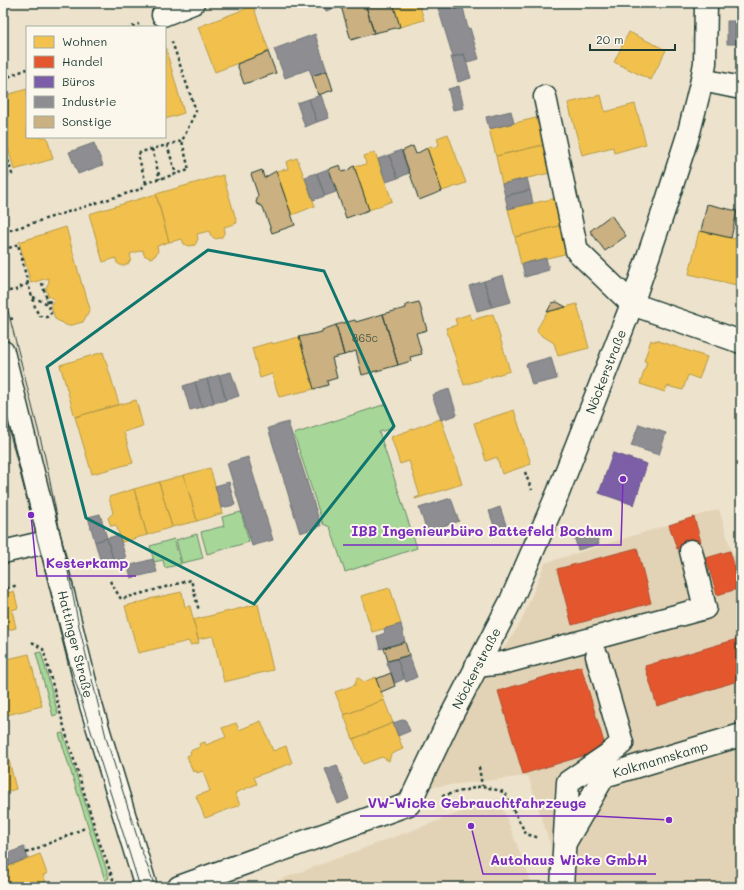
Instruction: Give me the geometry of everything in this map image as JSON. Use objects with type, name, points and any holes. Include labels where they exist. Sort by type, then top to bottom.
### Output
[{"type":"street","points":[[163,15],[194,3]]},
{"type":"street","name":"Nöckerstraße","points":[[409,804],[476,666],[511,601],[558,493],[632,304],[690,132],[705,63],[706,3]]},
{"type":"street","points":[[702,80],[741,88]]},
{"type":"street","points":[[546,97],[577,251],[632,304],[741,342]]},
{"type":"street","name":"Hattinger Straße","points":[[3,352],[90,702],[146,887]]},
{"type":"street","points":[[3,552],[50,541]]},
{"type":"street","points":[[476,666],[502,663],[705,608],[691,552]]},
{"type":"street","points":[[564,845],[568,782],[609,754],[622,743],[597,656]]},
{"type":"street","name":"Kolkmannskamp","points":[[562,887],[564,845],[604,776],[741,735]]},
{"type":"street","points":[[179,887],[409,804]]},
{"type":"path","points":[[4,232],[141,189],[146,183],[189,170],[182,141],[196,111],[163,15]]},
{"type":"path","points":[[3,79],[26,70]]},
{"type":"path","points":[[146,183],[138,155],[141,152],[182,141]]},
{"type":"path","points":[[3,143],[12,174],[3,177]]},
{"type":"path","points":[[167,145],[176,174]]},
{"type":"path","points":[[152,149],[160,179]]},
{"type":"path","points":[[9,248],[18,244],[36,310],[40,316],[47,317],[51,313],[42,283]]},
{"type":"path","points":[[3,292],[21,288],[28,284]]},
{"type":"path","points":[[32,297],[49,304]]},
{"type":"path","points":[[49,304],[51,298]]},
{"type":"path","points":[[10,319],[15,318]]},
{"type":"path","points":[[110,581],[121,599],[191,580],[199,611]]},
{"type":"path","points":[[7,588],[18,585]]},
{"type":"path","points":[[32,642],[43,649],[66,734],[99,841],[113,879],[112,887]]},
{"type":"path","points":[[479,767],[482,786]]},
{"type":"path","points":[[409,804],[482,786],[504,792],[526,834],[564,845]]},
{"type":"path","points":[[26,853],[85,828]]},
{"type":"highlighted area","points":[[208,250],[324,271],[394,426],[254,604],[86,518],[47,367]]},
{"type":"shaded area","points":[[719,509],[733,556],[741,554],[741,887],[564,887],[528,776],[414,789],[521,622],[545,563]]},
{"type":"shaded area","points":[[499,798],[533,887],[260,887]]},
{"type":"green space","points":[[386,404],[393,428],[379,432],[417,548],[345,572],[330,527],[323,524],[294,434]]},
{"type":"green space","points":[[241,512],[249,542],[207,554],[201,532],[224,526],[222,517]]},
{"type":"green space","points":[[197,534],[203,558],[182,563],[176,540]]},
{"type":"green space","points":[[174,539],[181,564],[165,568],[163,560],[154,562],[150,546]]},
{"type":"green space","points":[[41,652],[58,714],[53,716],[36,653]]},
{"type":"green space","points":[[63,733],[109,878],[105,880],[59,734]]},
{"type":"building: Wohnen","points":[[3,3],[19,3],[3,7]]},
{"type":"building: Wohnen","points":[[393,3],[419,3],[424,20],[400,27]]},
{"type":"building: Wohnen","points":[[499,3],[513,3],[500,7]]},
{"type":"building: Wohnen","points":[[253,6],[269,51],[215,72],[198,27]]},
{"type":"building: Wohnen","points":[[629,32],[666,50],[651,80],[614,62]]},
{"type":"building: Wohnen","points":[[166,50],[184,113],[166,119]]},
{"type":"building: Wohnen","points":[[26,89],[26,138],[47,138],[53,159],[14,170],[3,129],[3,96]]},
{"type":"building: Wohnen","points":[[601,95],[605,112],[635,104],[646,144],[614,153],[613,147],[582,155],[568,103]]},
{"type":"building: Wohnen","points":[[536,118],[538,125],[542,124],[546,138],[541,139],[543,145],[496,156],[489,129]]},
{"type":"building: Wohnen","points":[[448,134],[466,183],[442,191],[427,148],[431,146],[434,148],[439,145],[437,138]]},
{"type":"building: Wohnen","points":[[543,145],[545,152],[549,151],[552,165],[548,166],[550,173],[502,184],[496,156]]},
{"type":"building: Wohnen","points":[[375,152],[392,201],[369,210],[354,166],[366,164],[364,156]]},
{"type":"building: Wohnen","points":[[297,158],[315,206],[292,215],[276,171],[288,169],[286,162]]},
{"type":"building: Wohnen","points":[[223,175],[237,223],[224,227],[225,231],[222,237],[216,239],[211,236],[209,231],[197,234],[198,239],[195,245],[189,246],[184,244],[182,239],[169,242],[156,194]]},
{"type":"building: Wohnen","points":[[156,194],[169,242],[157,246],[158,251],[155,256],[150,258],[144,255],[143,250],[130,254],[131,259],[128,264],[122,266],[117,263],[116,258],[103,262],[89,214]]},
{"type":"building: Wohnen","points":[[556,198],[562,225],[515,237],[508,209]]},
{"type":"building: Wohnen","points":[[562,225],[569,253],[521,264],[515,237]]},
{"type":"building: Wohnen","points":[[66,227],[90,309],[83,322],[68,326],[55,319],[51,305],[54,299],[48,296],[46,288],[49,282],[48,278],[31,283],[19,242]]},
{"type":"building: Wohnen","points":[[699,231],[741,240],[741,286],[689,274]]},
{"type":"building: Wohnen","points":[[577,304],[589,348],[558,356],[554,343],[538,333],[537,329],[547,312]]},
{"type":"building: Wohnen","points":[[470,314],[472,320],[493,314],[510,371],[464,385],[446,328],[457,325],[455,319]]},
{"type":"building: Wohnen","points":[[299,337],[314,389],[279,397],[272,374],[260,378],[252,348],[272,342],[272,344]]},
{"type":"building: Wohnen","points":[[651,340],[707,357],[699,379],[688,375],[683,390],[667,386],[665,392],[640,384],[647,362],[644,361]]},
{"type":"building: Wohnen","points":[[103,352],[119,404],[75,417],[60,365]]},
{"type":"building: Wohnen","points":[[136,400],[143,426],[124,432],[133,463],[92,474],[75,417]]},
{"type":"building: Wohnen","points":[[514,410],[531,464],[502,474],[497,457],[486,461],[474,423]]},
{"type":"building: Wohnen","points":[[440,419],[462,484],[415,499],[420,496],[409,461],[400,464],[391,437]]},
{"type":"building: Wohnen","points":[[210,468],[223,513],[197,521],[184,475]]},
{"type":"building: Wohnen","points":[[184,475],[197,521],[172,527],[159,482]]},
{"type":"building: Wohnen","points":[[159,482],[172,527],[147,535],[134,489]]},
{"type":"building: Wohnen","points":[[134,489],[147,535],[122,542],[116,525],[111,526],[108,518],[113,513],[109,497]]},
{"type":"building: Wohnen","points":[[5,582],[8,593],[14,591],[18,608],[12,610],[16,628],[3,631],[3,583]]},
{"type":"building: Wohnen","points":[[390,588],[401,624],[372,632],[361,596]]},
{"type":"building: Wohnen","points":[[182,592],[185,607],[190,606],[199,643],[190,645],[189,641],[138,653],[125,606]]},
{"type":"building: Wohnen","points":[[258,604],[273,670],[224,682],[213,636],[198,639],[193,620]]},
{"type":"building: Wohnen","points":[[29,654],[42,706],[3,716],[3,660]]},
{"type":"building: Wohnen","points":[[357,677],[364,682],[376,677],[384,700],[344,715],[335,692],[355,685]]},
{"type":"building: Wohnen","points":[[384,700],[393,723],[353,739],[344,715]]},
{"type":"building: Wohnen","points":[[261,721],[273,751],[286,746],[292,763],[254,777],[257,784],[235,793],[240,805],[205,818],[196,796],[210,791],[203,771],[197,773],[197,771],[193,772],[187,756],[191,754],[190,751],[200,747],[199,744],[205,742],[206,745],[226,737],[222,728],[236,723],[239,730]]},
{"type":"building: Wohnen","points":[[393,723],[403,749],[391,754],[389,761],[382,757],[363,764],[353,739]]},
{"type":"building: Wohnen","points":[[6,748],[16,789],[3,793],[3,749]]},
{"type":"building: Wohnen","points":[[40,854],[47,874],[43,875],[48,887],[3,887],[3,868]]},
{"type":"building: Handel","points":[[694,517],[701,542],[677,549],[669,525]]},
{"type":"building: Handel","points":[[637,548],[651,603],[572,625],[557,569]]},
{"type":"building: Handel","points":[[730,551],[741,588],[717,595],[706,558]]},
{"type":"building: Handel","points":[[741,638],[741,680],[657,706],[645,666]]},
{"type":"building: Handel","points":[[581,666],[606,749],[523,774],[498,691]]},
{"type":"building: Büros","points":[[613,453],[647,464],[634,505],[599,493]]},
{"type":"building: Industrie","points":[[323,3],[335,3],[337,8],[326,11]]},
{"type":"building: Industrie","points":[[454,4],[455,9],[463,7],[468,29],[470,28],[479,59],[467,62],[464,54],[453,57],[438,8]]},
{"type":"building: Industrie","points":[[727,21],[739,21],[740,44],[727,44]]},
{"type":"building: Industrie","points":[[315,34],[327,71],[312,76],[309,69],[285,78],[274,49]]},
{"type":"building: Industrie","points":[[464,54],[471,78],[458,82],[451,57]]},
{"type":"building: Industrie","points":[[459,86],[464,108],[453,110],[448,89]]},
{"type":"building: Industrie","points":[[321,95],[329,118],[317,122],[309,99]]},
{"type":"building: Industrie","points":[[309,99],[317,122],[305,127],[297,103]]},
{"type":"building: Industrie","points":[[511,111],[514,123],[489,129],[486,117]]},
{"type":"building: Industrie","points":[[94,143],[103,165],[78,174],[69,152]]},
{"type":"building: Industrie","points":[[401,150],[409,173],[398,178],[389,155]]},
{"type":"building: Industrie","points":[[389,155],[398,178],[386,182],[378,159]]},
{"type":"building: Industrie","points":[[328,169],[336,192],[325,196],[317,173]]},
{"type":"building: Industrie","points":[[316,173],[325,196],[313,200],[305,177]]},
{"type":"building: Industrie","points":[[527,178],[530,190],[505,196],[502,184]]},
{"type":"building: Industrie","points":[[530,190],[533,203],[508,209],[505,196]]},
{"type":"building: Industrie","points":[[546,258],[549,270],[525,277],[522,264]]},
{"type":"building: Industrie","points":[[503,275],[511,302],[492,307],[484,281]]},
{"type":"building: Industrie","points":[[484,281],[492,307],[477,311],[469,286]]},
{"type":"building: Industrie","points":[[551,357],[557,379],[532,385],[526,364]]},
{"type":"building: Industrie","points":[[231,372],[239,396],[226,400],[219,375]]},
{"type":"building: Industrie","points":[[219,375],[226,400],[214,403],[207,379]]},
{"type":"building: Industrie","points":[[207,379],[214,403],[202,407],[195,382]]},
{"type":"building: Industrie","points":[[195,382],[202,407],[190,410],[183,386]]},
{"type":"building: Industrie","points":[[449,389],[457,415],[441,420],[432,395]]},
{"type":"building: Industrie","points":[[288,422],[321,526],[300,533],[268,428]]},
{"type":"building: Industrie","points":[[639,424],[666,433],[659,455],[631,446]]},
{"type":"building: Industrie","points":[[248,457],[273,540],[252,546],[227,463]]},
{"type":"building: Industrie","points":[[229,482],[235,505],[221,508],[215,486]]},
{"type":"building: Industrie","points":[[451,498],[459,521],[427,531],[419,508]]},
{"type":"building: Industrie","points":[[500,507],[508,531],[497,535],[489,511]]},
{"type":"building: Industrie","points":[[100,514],[107,538],[95,542],[88,517]]},
{"type":"building: Industrie","points":[[596,534],[599,544],[578,550],[575,539]]},
{"type":"building: Industrie","points":[[119,535],[126,558],[114,562],[107,538]]},
{"type":"building: Industrie","points":[[107,538],[114,563],[102,566],[95,542]]},
{"type":"building: Industrie","points":[[153,559],[157,572],[131,578],[128,566]]},
{"type":"building: Industrie","points":[[401,624],[405,642],[380,649],[377,636],[385,633],[384,629]]},
{"type":"building: Industrie","points":[[409,655],[417,677],[406,682],[397,659]]},
{"type":"building: Industrie","points":[[397,659],[404,679],[395,683],[387,663],[388,661]]},
{"type":"building: Industrie","points":[[405,719],[410,731],[398,736],[393,723]]},
{"type":"building: Industrie","points":[[337,765],[349,799],[338,804],[325,769]]},
{"type":"building: Industrie","points":[[24,847],[28,858],[6,867],[3,860],[3,855]]},
{"type":"building: Industrie","points":[[93,882],[96,887],[80,887]]},
{"type":"building: Sonstige","points":[[340,3],[365,3],[374,33],[351,40]]},
{"type":"building: Sonstige","points":[[365,3],[393,3],[400,27],[374,33]]},
{"type":"building: Sonstige","points":[[453,3],[476,3],[455,9]]},
{"type":"building: Sonstige","points":[[268,52],[276,73],[244,84],[237,64]]},
{"type":"building: Sonstige","points":[[327,71],[333,90],[318,95],[312,76]]},
{"type":"building: Sonstige","points":[[413,146],[416,154],[427,148],[442,191],[419,200],[402,151]]},
{"type":"building: Sonstige","points":[[340,165],[342,172],[349,170],[354,166],[369,210],[346,218],[329,169]]},
{"type":"building: Sonstige","points":[[262,170],[264,178],[276,171],[295,225],[272,233],[263,207],[256,203],[258,195],[251,174]]},
{"type":"building: Sonstige","points":[[707,204],[737,211],[731,238],[701,231]]},
{"type":"building: Sonstige","points":[[611,215],[626,236],[605,251],[590,231]]},
{"type":"building: Sonstige","points":[[419,302],[427,330],[416,333],[422,354],[410,357],[411,361],[398,365],[383,314],[406,308],[406,305]]},
{"type":"building: Sonstige","points":[[557,302],[566,307],[547,312],[552,303]]},
{"type":"building: Sonstige","points":[[383,314],[398,365],[362,375],[356,351],[344,355],[336,325],[355,320],[356,322]]},
{"type":"building: Sonstige","points":[[336,325],[344,355],[332,358],[337,378],[327,381],[328,385],[314,389],[299,337],[322,332],[322,330]]},
{"type":"building: Sonstige","points":[[405,642],[409,655],[388,661],[384,648]]},
{"type":"building: Sonstige","points":[[391,673],[395,686],[381,692],[376,679]]},
{"type":"tram line","points":[[3,291],[45,457],[79,626],[107,741],[140,846],[155,887]]},
{"type":"tram line","points":[[3,407],[68,658],[140,887]]},
{"type":"place","name":"IBB Ingenieurbüro Battefeld Bochum","points":[[623,479]]},
{"type":"place","name":"Kesterkamp","points":[[31,515]]},
{"type":"place","name":"VW-Wicke Gebrauchtfahrzeuge","points":[[669,820]]},
{"type":"place","name":"Autohaus Wicke GmbH","points":[[471,826]]}]
